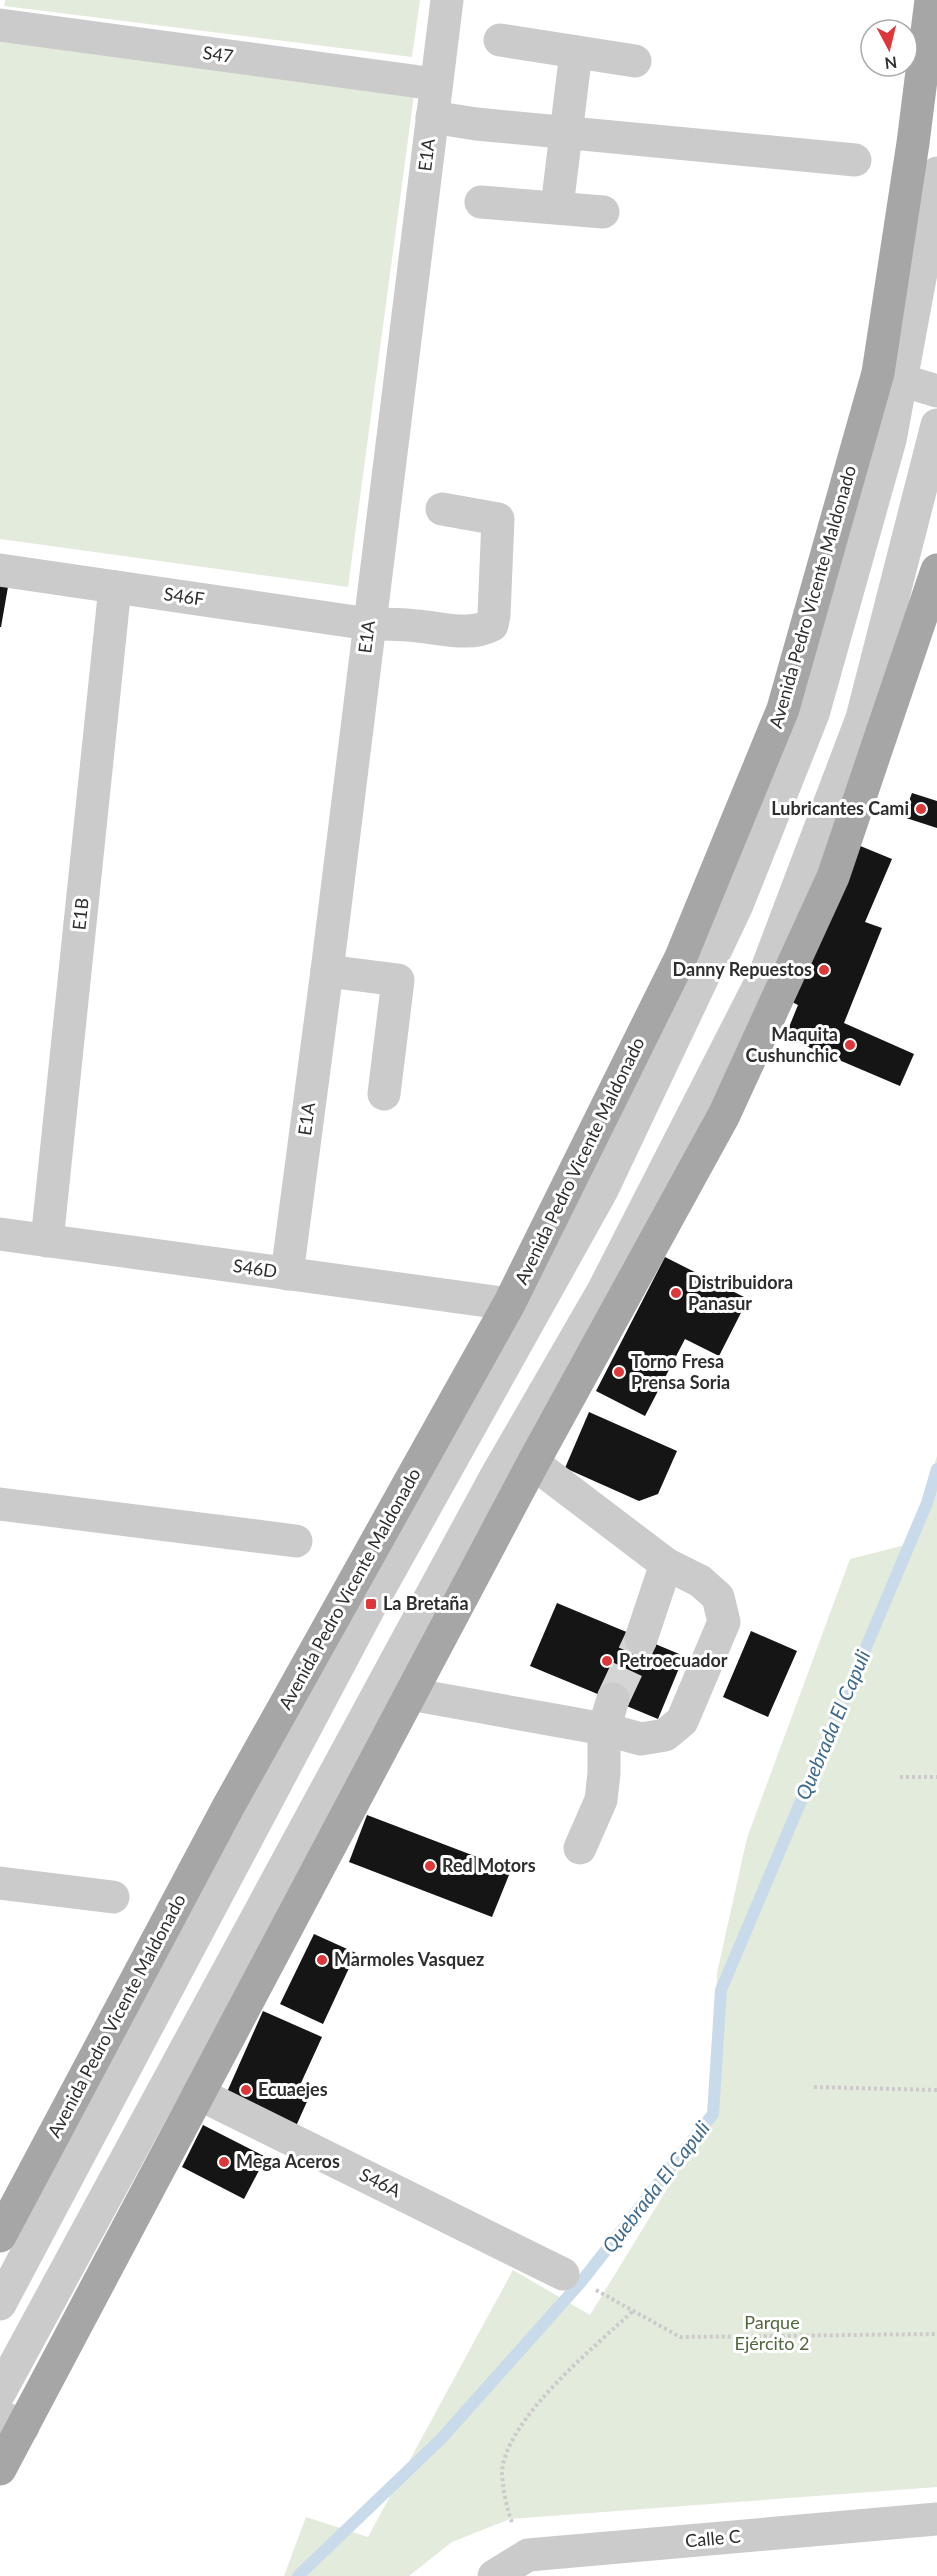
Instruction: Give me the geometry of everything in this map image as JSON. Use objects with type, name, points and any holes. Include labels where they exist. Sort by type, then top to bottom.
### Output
[{"type":"main road","name":"Avenida Pedro Vicente Maldonado","points":[[0,2236],[228,1807],[509,1304],[681,957],[783,709],[875,436],[889,377],[913,143],[931,0]]},
{"type":"main road","points":[[0,2469],[11,2422],[197,2093],[533,1463],[724,1114],[833,877],[937,570]]},
{"type":"street","name":"E1A","points":[[287,1274],[327,970],[447,0]]},
{"type":"street","name":"S47","points":[[0,25],[435,84]]},
{"type":"street","points":[[500,40],[635,61]]},
{"type":"street","points":[[557,207],[576,51]]},
{"type":"street","points":[[432,117],[476,124],[855,160]]},
{"type":"street","points":[[937,173],[933,208],[889,377],[937,391]]},
{"type":"street","points":[[481,202],[603,212]]},
{"type":"street","points":[[0,2304],[366,1614],[602,1190],[737,905],[813,714],[875,436],[935,443],[862,718],[765,974],[603,1291],[490,1489],[0,2392]]},
{"type":"street","name":"S46F","points":[[0,570],[369,624],[468,632],[483,630],[492,625],[498,519],[442,509]]},
{"type":"street","name":"E1B","points":[[47,1240],[115,587]]},
{"type":"street","points":[[327,970],[398,980],[384,1094]]},
{"type":"street","name":"S46D","points":[[0,1234],[509,1304]]},
{"type":"street","points":[[410,1694],[608,1714],[641,1739],[665,1735],[682,1721],[724,1622],[718,1597],[700,1581],[666,1564],[533,1463]]},
{"type":"street","points":[[0,1504],[296,1541]]},
{"type":"street","points":[[641,1639],[666,1564]]},
{"type":"street","points":[[580,1848],[601,1800],[608,1714]]},
{"type":"street","points":[[0,1883],[113,1897]]},
{"type":"street","name":"S46A","points":[[197,2093],[563,2274]]},
{"type":"street","name":"Calle C","points":[[494,2576],[528,2555],[937,2519]]},
{"type":"path","points":[[900,1777],[937,1777]]},
{"type":"path","points":[[814,2087],[937,2090]]},
{"type":"path","points":[[616,2301],[680,2337],[937,2334]]},
{"type":"path","points":[[528,2555],[510,2519],[502,2472],[514,2436],[549,2391],[634,2310]]},
{"type":"green space","points":[[5,0],[420,0],[412,57],[4,6]]},
{"type":"green space","points":[[0,38],[414,95],[348,587],[0,539]]},
{"type":"green space","name":"Parque Ejército 2","points":[[937,1456],[937,2487],[510,2519],[452,2542],[409,2576],[284,2576],[306,2517],[368,2537],[513,2270],[590,2315],[713,2114],[717,1973],[747,1838],[850,1559],[909,1544]]},
{"type":"building","points":[[0,579],[9,581],[1,627],[0,627]]},
{"type":"building","name":"Lubricantes Cami","points":[[912,793],[937,801],[937,828],[903,817]]},
{"type":"building","points":[[853,843],[892,859],[865,922],[882,928],[844,1023],[914,1054],[900,1086],[785,1037],[798,1005],[788,1000]]},
{"type":"building","points":[[665,1257],[748,1299],[719,1356],[685,1339],[645,1416],[596,1391]]},
{"type":"building","points":[[589,1412],[677,1451],[658,1494],[639,1501],[565,1468]]},
{"type":"building","name":"Petroecuador","points":[[557,1603],[684,1656],[658,1719],[530,1666]]},
{"type":"building","name":"Petroecuador","points":[[751,1631],[797,1651],[768,1717],[723,1697]]},
{"type":"building","name":"Red Motors","points":[[367,1815],[511,1870],[492,1917],[349,1862]]},
{"type":"building","points":[[314,1934],[356,1953],[323,2024],[280,2004]]},
{"type":"building","points":[[263,2011],[322,2037],[301,2083],[313,2088],[293,2133],[223,2101]]},
{"type":"building","name":"Mega Aceros","points":[[203,2125],[266,2157],[244,2199],[182,2167]]},
{"type":"waterway","name":"Quebrada El Capuli","points":[[298,2576],[441,2439],[581,2282],[713,2114],[721,1990],[927,1503],[937,1469]]},
{"type":"tunnel","points":[[613,1699],[641,1639]]},
{"type":"place","name":"Lubricantes Cami","points":[[921,809]]},
{"type":"place","name":"Danny Repuestos","points":[[824,970]]},
{"type":"place","name":"Maquita Cushunchic","points":[[850,1045]]},
{"type":"place","name":"Distribuidora Panasur","points":[[676,1293]]},
{"type":"place","name":"Torno Fresa Prensa Soria","points":[[619,1372]]},
{"type":"place","name":"La Bretaña","points":[[371,1604]]},
{"type":"place","name":"Petroecuador","points":[[607,1661]]},
{"type":"place","name":"Red Motors","points":[[430,1866]]},
{"type":"place","name":"Marmoles Vasquez","points":[[322,1960]]},
{"type":"place","name":"Ecuaejes","points":[[246,2090]]},
{"type":"place","name":"Mega Aceros","points":[[224,2162]]}]
